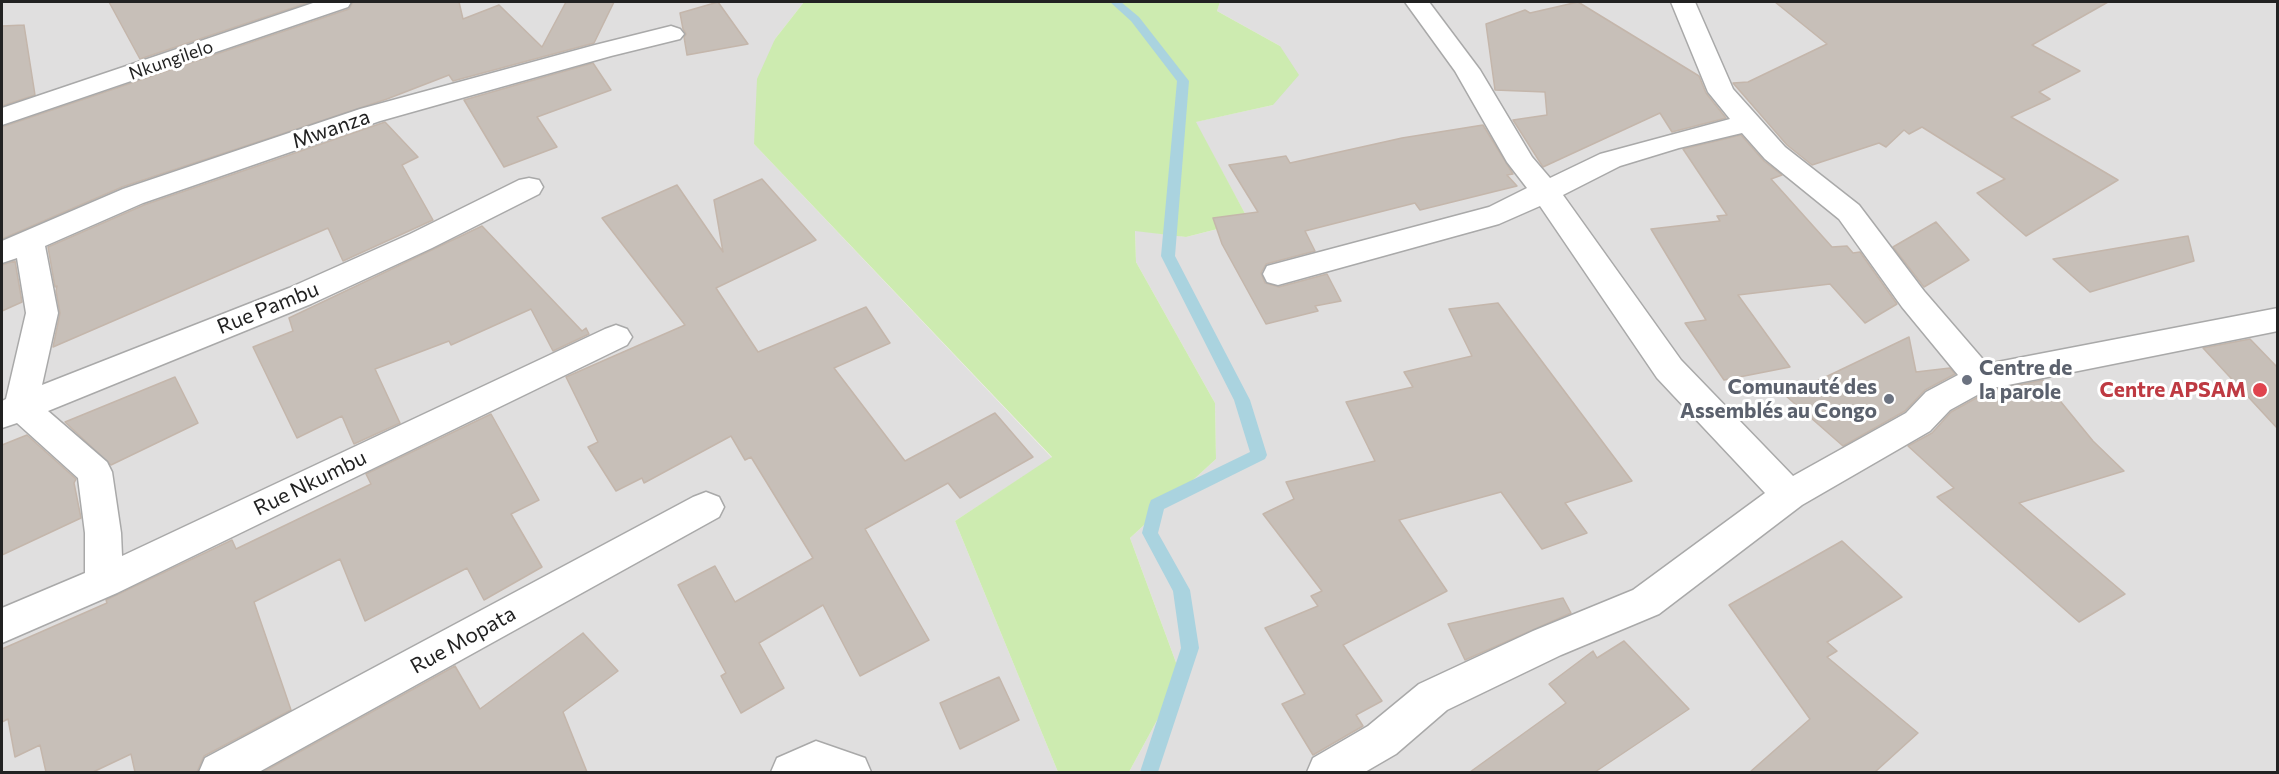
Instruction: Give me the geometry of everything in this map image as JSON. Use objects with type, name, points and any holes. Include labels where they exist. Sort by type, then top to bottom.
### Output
[{"type":"street","name":"Nkungilelo","points":[[2,117],[339,2]]},
{"type":"street","points":[[1417,2],[1467,70],[1521,162],[1545,191],[1669,369],[1789,495]]},
{"type":"street","points":[[1683,2],[1721,92],[1775,153],[1849,212],[1913,299],[1980,378]]},
{"type":"street","name":"Mwanza","points":[[15,248],[133,196],[370,115],[604,50],[671,34]]},
{"type":"street","points":[[1278,274],[1499,214],[1610,160],[1673,141],[1748,123]]},
{"type":"street","name":"Rue Pambu","points":[[11,411],[300,296],[421,241],[529,187]]},
{"type":"street","points":[[15,248],[42,313],[11,411],[95,472],[103,533],[104,582]]},
{"type":"street","points":[[1328,772],[1382,740],[1432,697],[1546,644],[1646,602],[1789,495],[1918,422],[1938,402],[1980,378],[2277,319]]},
{"type":"street","name":"Rue Nkumbu","points":[[2,626],[104,582],[616,337]]},
{"type":"street","name":"Rue Mopata","points":[[220,772],[705,507]]},
{"type":"street","points":[[792,772],[816,761],[850,772]]},
{"type":"shaded area","points":[[2,2],[804,2],[775,39],[754,144],[1052,458],[955,521],[1058,772],[2,772]]},
{"type":"shaded area","points":[[1220,2],[2277,2],[2277,772],[1129,772],[1181,676],[1130,538],[1216,459],[1215,403],[1136,262],[1135,230],[1186,237],[1249,221],[1195,122],[1273,105],[1280,46],[1217,11]]},
{"type":"green space","points":[[804,2],[1220,2],[1217,11],[1280,46],[1299,75],[1273,105],[1196,122],[1249,221],[1186,237],[1135,231],[1136,262],[1215,403],[1216,459],[1130,538],[1181,676],[1129,772],[1058,772],[955,521],[1052,457],[754,144],[757,79],[775,39]]},
{"type":"building","points":[[109,2],[310,2],[140,59]]},
{"type":"building","points":[[353,2],[459,2],[463,19],[499,5],[542,47],[566,2],[614,2],[594,43],[453,81],[449,75],[387,99],[122,187],[2,239],[2,127],[349,9]]},
{"type":"building","points":[[718,2],[748,44],[687,55],[684,37],[686,34],[680,13]]},
{"type":"building","points":[[1578,2],[1699,76],[1706,93],[1726,118],[1672,132],[1660,113],[1543,167],[1513,120],[1547,115],[1545,92],[1495,90],[1486,24],[1525,10],[1530,13]]},
{"type":"building","points":[[1775,2],[2108,2],[2032,45],[2080,71],[2039,92],[2050,99],[2011,117],[2118,180],[2026,236],[1977,193],[2005,179],[1922,127],[1909,134],[1904,130],[1886,147],[1879,143],[1812,165],[1787,145],[1733,83],[1748,82],[1827,44]]},
{"type":"building","points":[[24,25],[35,95],[2,106],[2,26]]},
{"type":"building","points":[[593,63],[611,90],[537,117],[557,147],[504,167],[464,100]]},
{"type":"building","points":[[385,122],[418,157],[402,165],[433,220],[343,261],[328,228],[53,347],[60,313],[57,286],[55,287],[48,247],[144,205]]},
{"type":"building","points":[[1483,125],[1513,174],[1507,175],[1517,186],[1420,210],[1415,203],[1305,231],[1315,251],[1266,264],[1261,273],[1265,283],[1279,287],[1327,274],[1341,301],[1315,306],[1318,311],[1266,324],[1222,244],[1213,218],[1258,212],[1229,165],[1286,156],[1290,163],[1402,138]]},
{"type":"building","points":[[1741,135],[1764,161],[1782,175],[1771,179],[1832,247],[1847,246],[1853,253],[1860,252],[1897,304],[1865,323],[1830,284],[1738,295],[1790,367],[1724,380],[1685,323],[1706,320],[1651,229],[1720,221],[1717,216],[1727,215],[1683,149]]},
{"type":"building","points":[[762,179],[816,240],[716,288],[758,352],[866,307],[890,343],[834,368],[905,461],[995,413],[1033,457],[960,498],[948,483],[865,529],[929,640],[860,676],[823,605],[759,643],[784,688],[741,713],[721,676],[726,673],[678,585],[715,566],[735,602],[813,558],[751,457],[745,460],[731,436],[644,483],[642,478],[616,491],[588,447],[598,442],[566,377],[685,325],[602,218],[677,185],[723,252],[714,200]]},
{"type":"building","points":[[1936,222],[1969,260],[1924,287],[1893,247]]},
{"type":"building","points":[[482,226],[582,331],[586,328],[589,334],[553,351],[531,309],[451,345],[449,341],[375,369],[400,423],[354,444],[342,416],[297,438],[253,347],[293,331],[289,318]]},
{"type":"building","points":[[2188,236],[2194,261],[2090,292],[2053,259]]},
{"type":"building","points":[[15,261],[22,302],[2,311],[2,265]]},
{"type":"building","points":[[1498,303],[1632,481],[1565,503],[1587,533],[1542,549],[1501,492],[1399,520],[1447,591],[1343,645],[1382,701],[1356,715],[1363,726],[1313,755],[1282,704],[1305,694],[1265,628],[1318,606],[1311,596],[1322,591],[1263,514],[1294,499],[1286,482],[1375,461],[1346,402],[1413,387],[1404,372],[1472,356],[1449,309]]},
{"type":"building","points":[[1909,337],[1916,372],[1950,368],[1955,374],[1925,390],[1905,411],[1843,446],[1786,396]]},
{"type":"building","name":"Centre APSAM","points":[[2250,339],[2277,367],[2277,428],[2203,348]]},
{"type":"building","points":[[175,377],[198,423],[111,465],[65,422]]},
{"type":"building","points":[[2043,380],[2093,441],[2124,471],[2019,503],[2125,594],[2079,622],[1937,497],[1954,488],[1908,446],[1932,433],[1951,412],[1989,391]]},
{"type":"building","points":[[491,414],[539,500],[511,514],[542,567],[484,600],[467,568],[365,621],[340,559],[254,602],[291,710],[204,756],[197,772],[135,772],[131,754],[93,772],[46,772],[40,745],[15,757],[8,719],[2,722],[2,649],[107,603],[106,600],[232,540],[236,549],[371,484],[366,474]]},
{"type":"building","points":[[27,435],[76,479],[74,483],[81,518],[2,555],[2,445]]},
{"type":"building","points":[[1842,541],[1902,597],[1827,642],[1837,651],[1827,657],[1918,733],[1875,772],[1750,772],[1810,719],[1729,605]]},
{"type":"building","points":[[1563,598],[1571,613],[1465,660],[1448,624]]},
{"type":"building","points":[[583,633],[618,671],[563,712],[587,772],[263,772],[455,666],[480,709]]},
{"type":"building","points":[[1624,641],[1689,709],[1595,772],[1470,772],[1566,703],[1549,684],[1593,651],[1597,658]]},
{"type":"building","points":[[999,677],[1019,720],[960,749],[940,703]]},
{"type":"waterway","points":[[1115,2],[1135,19],[1183,81],[1168,256],[1242,400],[1259,455],[1157,505],[1150,533],[1181,590],[1190,648],[1149,772]]},
{"type":"place","name":"Centre de la parole","points":[[1967,380]]},
{"type":"place","name":"Centre APSAM","points":[[2260,390]]},
{"type":"place","name":"Comunauté des Assemblés au Congo","points":[[1889,399]]}]
